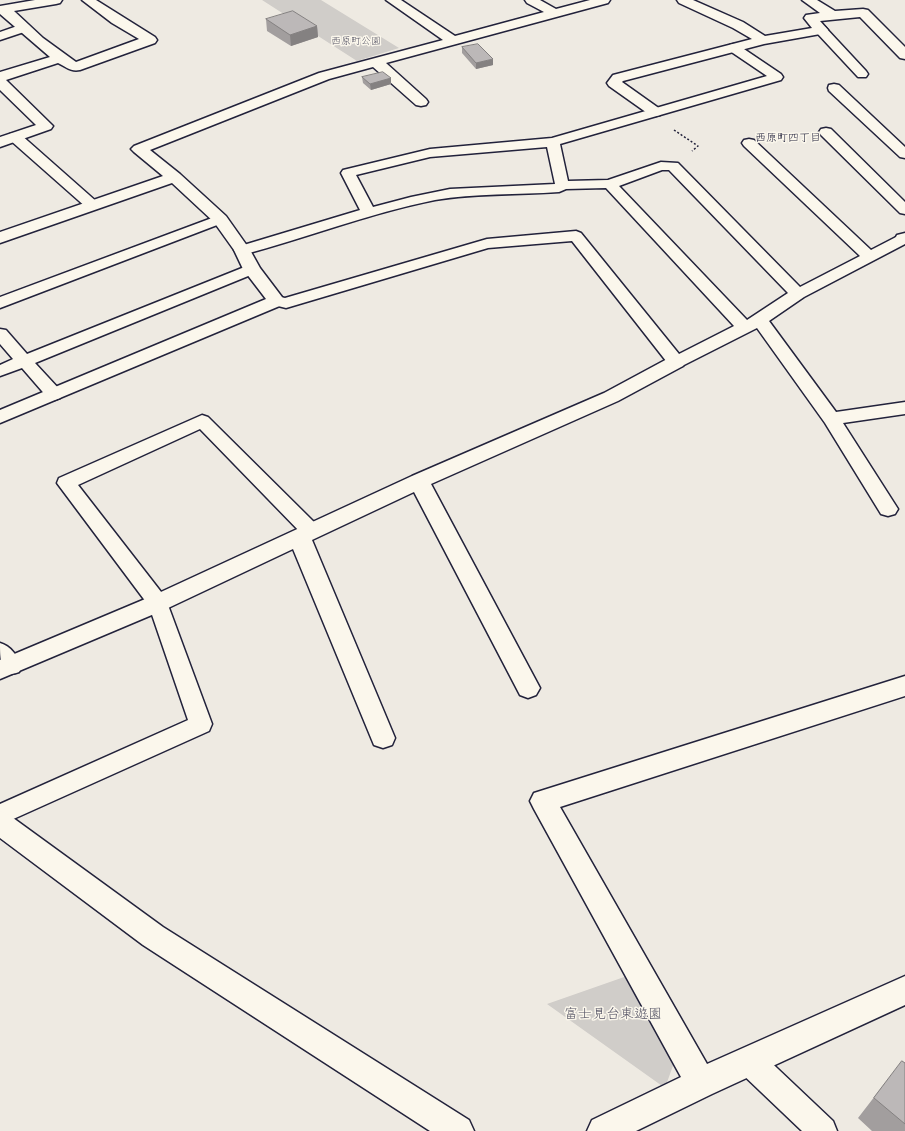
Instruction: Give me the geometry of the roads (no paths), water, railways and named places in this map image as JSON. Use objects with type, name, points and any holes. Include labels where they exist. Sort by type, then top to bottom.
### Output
[{"type":"street","points":[[3,10],[56,0]]},
{"type":"street","points":[[3,10],[22,28],[59,58],[75,68],[150,40],[88,0]]},
{"type":"street","points":[[392,0],[452,40]]},
{"type":"street","points":[[531,0],[556,14]]},
{"type":"street","points":[[0,417],[276,301],[252,269],[242,250],[220,219],[174,177],[139,149],[324,76],[452,40],[556,14],[604,0]]},
{"type":"street","points":[[683,0],[738,24],[763,40]]},
{"type":"street","points":[[808,0],[833,15]]},
{"type":"street","points":[[653,113],[614,83],[618,78],[763,40],[820,30],[811,18],[863,13],[905,55]]},
{"type":"street","points":[[0,77],[59,58]]},
{"type":"street","points":[[375,62],[421,102]]},
{"type":"street","points":[[0,82],[46,126],[0,142]]},
{"type":"street","points":[[0,238],[174,177]]},
{"type":"street","points":[[4,662],[158,603],[419,481],[611,397],[676,362]]},
{"type":"street","points":[[419,481],[528,688]]},
{"type":"street","points":[[305,533],[383,738]]},
{"type":"street","points":[[700,1083],[543,801],[905,686]]},
{"type":"street","points":[[0,823],[153,936],[458,1131]]},
{"type":"street","points":[[603,1131],[700,1083],[905,990]]},
{"type":"lane","points":[[0,36],[22,28]]},
{"type":"lane","points":[[820,30],[862,74]]},
{"type":"lane","points":[[369,213],[348,173],[430,153],[553,142],[777,77],[734,48]]},
{"type":"lane","points":[[834,88],[905,154]]},
{"type":"lane","points":[[826,132],[905,210]]},
{"type":"lane","points":[[14,137],[92,205]]},
{"type":"lane","points":[[553,142],[562,185]]},
{"type":"lane","points":[[748,143],[870,257]]},
{"type":"lane","points":[[242,250],[369,213],[436,196],[477,192],[559,188],[562,185],[610,184],[661,166],[673,166],[798,294]]},
{"type":"lane","points":[[610,184],[744,327]]},
{"type":"lane","points":[[0,303],[220,219]]},
{"type":"lane","points":[[276,301],[286,303],[488,244],[576,236],[676,362],[760,320],[798,294],[904,238]]},
{"type":"lane","points":[[0,371],[252,269]]},
{"type":"lane","points":[[760,320],[831,418],[888,509]]},
{"type":"lane","points":[[0,334],[54,394]]},
{"type":"lane","points":[[831,418],[905,408]]},
{"type":"lane","points":[[0,815],[202,724],[158,603],[66,483],[202,421],[305,533]]},
{"type":"lane","points":[[749,1061],[823,1131]]},
{"type":"district","name":"西原町四丁目","points":[[788,138]]},
{"type":"park label","name":"西原町公園","points":[[356,41]]},
{"type":"park label","name":"富士見台東遊園","points":[[613,1014]]}]
